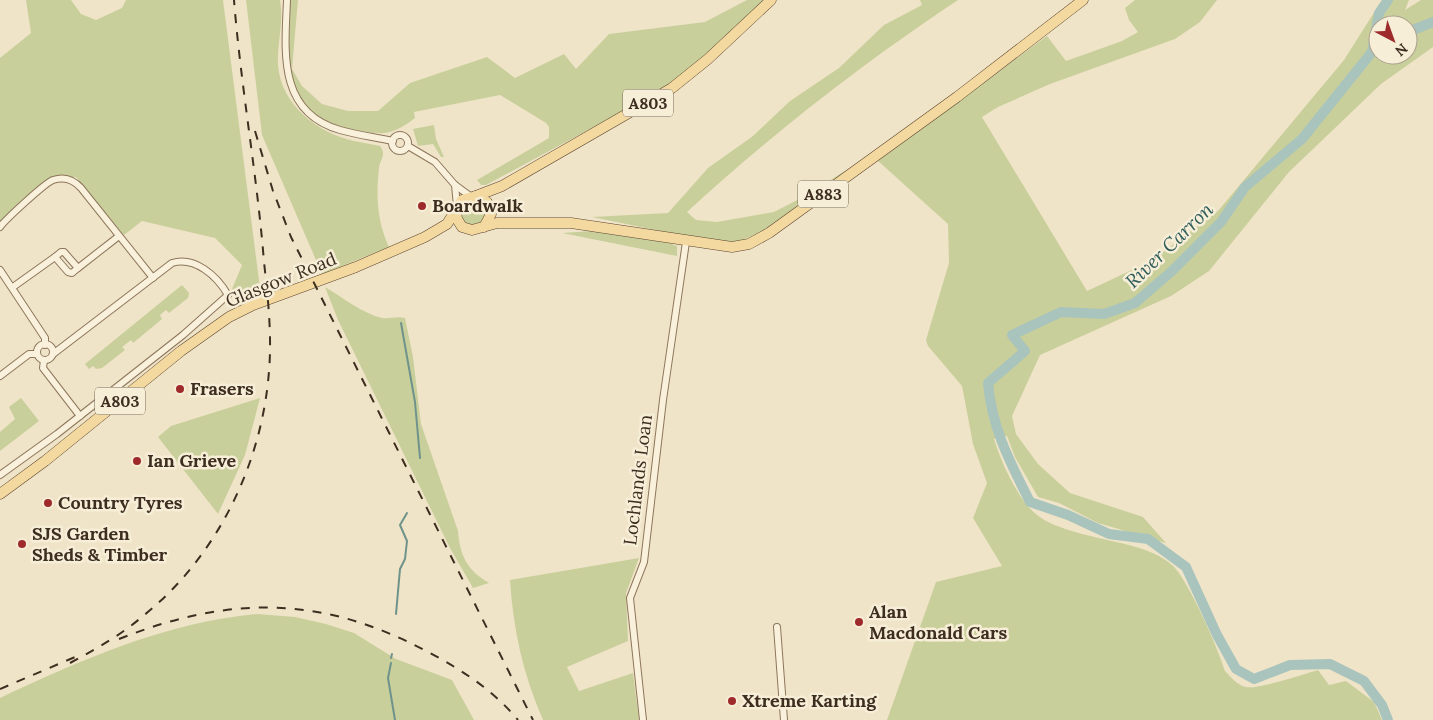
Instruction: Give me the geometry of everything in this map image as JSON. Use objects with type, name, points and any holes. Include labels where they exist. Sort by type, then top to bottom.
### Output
[{"type":"main road","name":"A803","points":[[473,196],[508,182],[672,88],[708,59],[770,0]]},
{"type":"main road","name":"A883","points":[[516,224],[592,224],[686,242],[732,248],[749,244],[769,233],[981,79],[1083,0]]},
{"type":"main road","name":"A803","points":[[490,209],[498,191],[508,182]]},
{"type":"main road","points":[[473,196],[484,199],[490,209],[503,219],[516,224],[497,223],[475,230],[462,227],[457,219],[457,209],[462,200],[473,196]]},
{"type":"main road","name":"A803","points":[[439,229],[450,221],[457,209]]},
{"type":"main road","points":[[484,227],[490,218],[490,209]]},
{"type":"main road","name":"A803","points":[[439,229],[451,226],[462,227]]},
{"type":"main road","name":"Glasgow Road","points":[[0,494],[45,462],[200,337],[241,311],[356,267],[439,229]]},
{"type":"street","points":[[286,0],[286,70],[289,82],[299,101],[308,111],[339,130],[393,141]]},
{"type":"street","points":[[393,141],[397,136],[404,136],[408,141],[408,146]]},
{"type":"street","points":[[393,141],[395,148],[399,150],[408,146]]},
{"type":"street","points":[[408,146],[435,162],[455,185],[473,196]]},
{"type":"street","points":[[0,227],[52,180],[68,178],[81,188],[153,278],[52,354],[49,359],[44,360]]},
{"type":"street","points":[[455,185],[457,209]]},
{"type":"street","points":[[54,257],[68,272],[72,273],[119,236]]},
{"type":"street","name":"Lochlands Loan","points":[[642,720],[630,598],[644,562],[663,400],[686,242]]},
{"type":"street","points":[[13,287],[54,257],[64,252],[78,268]]},
{"type":"street","name":"Glasgow Road","points":[[0,475],[80,416],[183,335],[228,295],[199,265],[179,261],[172,263],[153,278]]},
{"type":"street","points":[[0,270],[45,338],[45,345]]},
{"type":"street","points":[[37,354],[40,346],[45,345],[52,349],[52,354]]},
{"type":"street","points":[[0,376],[29,354],[37,354],[44,360]]},
{"type":"street","points":[[44,360],[43,368],[80,416]]},
{"type":"street","points":[[138,370],[146,380]]},
{"type":"street","points":[[777,626],[784,720]]},
{"type":"green space","points":[[26,0],[71,0],[81,14],[96,20],[122,8],[126,0],[223,0],[261,296],[243,304],[232,289],[242,265],[215,238],[142,221],[124,235],[76,177],[53,177],[0,223],[0,58],[31,33]]},
{"type":"green space","points":[[246,0],[280,0],[278,65],[286,93],[294,105],[315,124],[327,131],[354,141],[380,146],[382,149],[383,155],[378,179],[378,209],[389,247],[322,274],[262,135]]},
{"type":"green space","points":[[290,0],[298,0],[292,69],[302,86],[322,104],[348,111],[378,111],[410,83],[487,57],[515,78],[564,54],[576,69],[609,34],[705,22],[747,0],[764,0],[675,83],[486,185],[481,185],[477,180],[549,138],[549,127],[546,123],[500,95],[414,112],[415,118],[400,128],[387,133],[365,132],[331,123],[313,113],[301,99],[293,83],[289,64],[288,44]]},
{"type":"green space","points":[[920,0],[958,0],[819,100],[687,212],[696,220],[717,222],[774,212],[805,196],[856,164],[793,213],[758,234],[740,241],[723,244],[592,217],[668,213],[708,168],[753,136],[790,101],[839,68],[884,25],[922,5]]},
{"type":"green space","points":[[1135,0],[1217,0],[1200,22],[1175,39],[1050,84],[998,107],[982,117],[1087,291],[1151,261],[1218,211],[1344,60],[1368,22],[1368,65],[1408,65],[1381,84],[1289,172],[1209,271],[1171,296],[1040,355],[1012,416],[1016,434],[1038,464],[1070,493],[1143,517],[1166,543],[1098,523],[1059,503],[1038,497],[1015,457],[1007,436],[994,439],[1006,469],[1023,500],[1044,520],[1086,535],[1146,550],[1172,565],[1194,598],[1210,631],[1225,671],[1237,683],[1246,687],[1260,686],[1318,670],[1329,685],[1346,681],[1374,702],[1382,720],[887,720],[936,582],[1002,566],[973,518],[987,483],[973,444],[962,386],[928,346],[926,340],[949,263],[948,224],[877,160],[1047,36],[1066,61],[1122,41],[1138,32],[1129,20],[1125,8]]},
{"type":"green space","points":[[1382,0],[1409,0],[1405,10],[1421,0],[1433,0],[1433,47],[1418,58],[1418,15],[1372,15]]},
{"type":"green space","points":[[434,125],[436,139],[444,157],[441,157],[433,144],[418,146],[413,129]]},
{"type":"green space","points":[[468,201],[478,201],[485,208],[485,218],[478,225],[468,225],[461,218],[461,208]]},
{"type":"green space","points":[[592,231],[669,243],[677,246],[677,256],[562,233]]},
{"type":"green space","points":[[182,285],[189,293],[188,298],[169,313],[166,310],[160,315],[162,319],[133,343],[131,340],[122,347],[125,350],[102,368],[96,369],[93,366],[89,369],[85,364]]},
{"type":"green space","points":[[325,287],[375,316],[382,318],[405,318],[413,357],[421,424],[458,531],[463,555],[475,573],[489,583],[473,588],[450,548],[338,320]]},
{"type":"green space","points":[[21,398],[39,421],[0,451],[0,432],[15,419],[9,407]]},
{"type":"green space","points":[[260,398],[245,455],[218,514],[158,437],[171,426]]},
{"type":"green space","points":[[639,558],[626,593],[628,641],[567,667],[579,691],[633,673],[639,720],[543,720],[530,686],[520,651],[516,634],[510,580]]},
{"type":"green space","points":[[257,614],[295,617],[354,633],[396,659],[452,680],[474,720],[0,720],[0,698],[93,657],[157,634],[190,625],[223,618]]},
{"type":"waterway","points":[[1379,15],[1388,0]]},
{"type":"waterway","name":"River Carron","points":[[1418,28],[1433,22]]},
{"type":"waterway","name":"River Carron","points":[[1368,57],[1302,139],[1245,187],[1221,222],[1172,271],[1135,303],[1104,314],[1061,312],[1012,335],[1025,351],[988,383],[993,415],[1003,445],[1030,502],[1068,515],[1109,534],[1148,539],[1186,567],[1217,635],[1236,669],[1254,679],[1290,665],[1330,664],[1364,681],[1382,705],[1388,720]]},
{"type":"waterway","points":[[401,323],[415,402],[420,458]]},
{"type":"waterway","points":[[396,614],[400,569],[405,559],[407,541],[400,525],[407,513]]},
{"type":"waterway","points":[[391,658],[392,654]]},
{"type":"waterway","points":[[391,663],[388,678],[395,720]]},
{"type":"railway","points":[[70,663],[135,623],[169,592],[193,566],[214,537],[231,506],[246,474],[257,440],[265,406],[269,371],[269,316],[261,229],[234,0]]},
{"type":"railway","points":[[255,131],[273,191],[291,237],[533,720]]},
{"type":"railway","points":[[119,639],[199,614],[238,609],[275,608],[313,611],[351,620],[389,633],[428,652],[453,666],[488,690],[518,720]]},
{"type":"railway","points":[[0,689],[75,657]]},
{"type":"place","name":"Boardwalk","points":[[422,206]]},
{"type":"place","name":"Frasers","points":[[180,389]]},
{"type":"place","name":"Ian Grieve","points":[[137,461]]},
{"type":"place","name":"Country Tyres","points":[[48,503]]},
{"type":"place","name":"SJS Garden Sheds & Timber","points":[[22,544]]},
{"type":"place","name":"Alan Macdonald Cars","points":[[859,622]]},
{"type":"place","name":"Xtreme Karting","points":[[732,701]]}]
